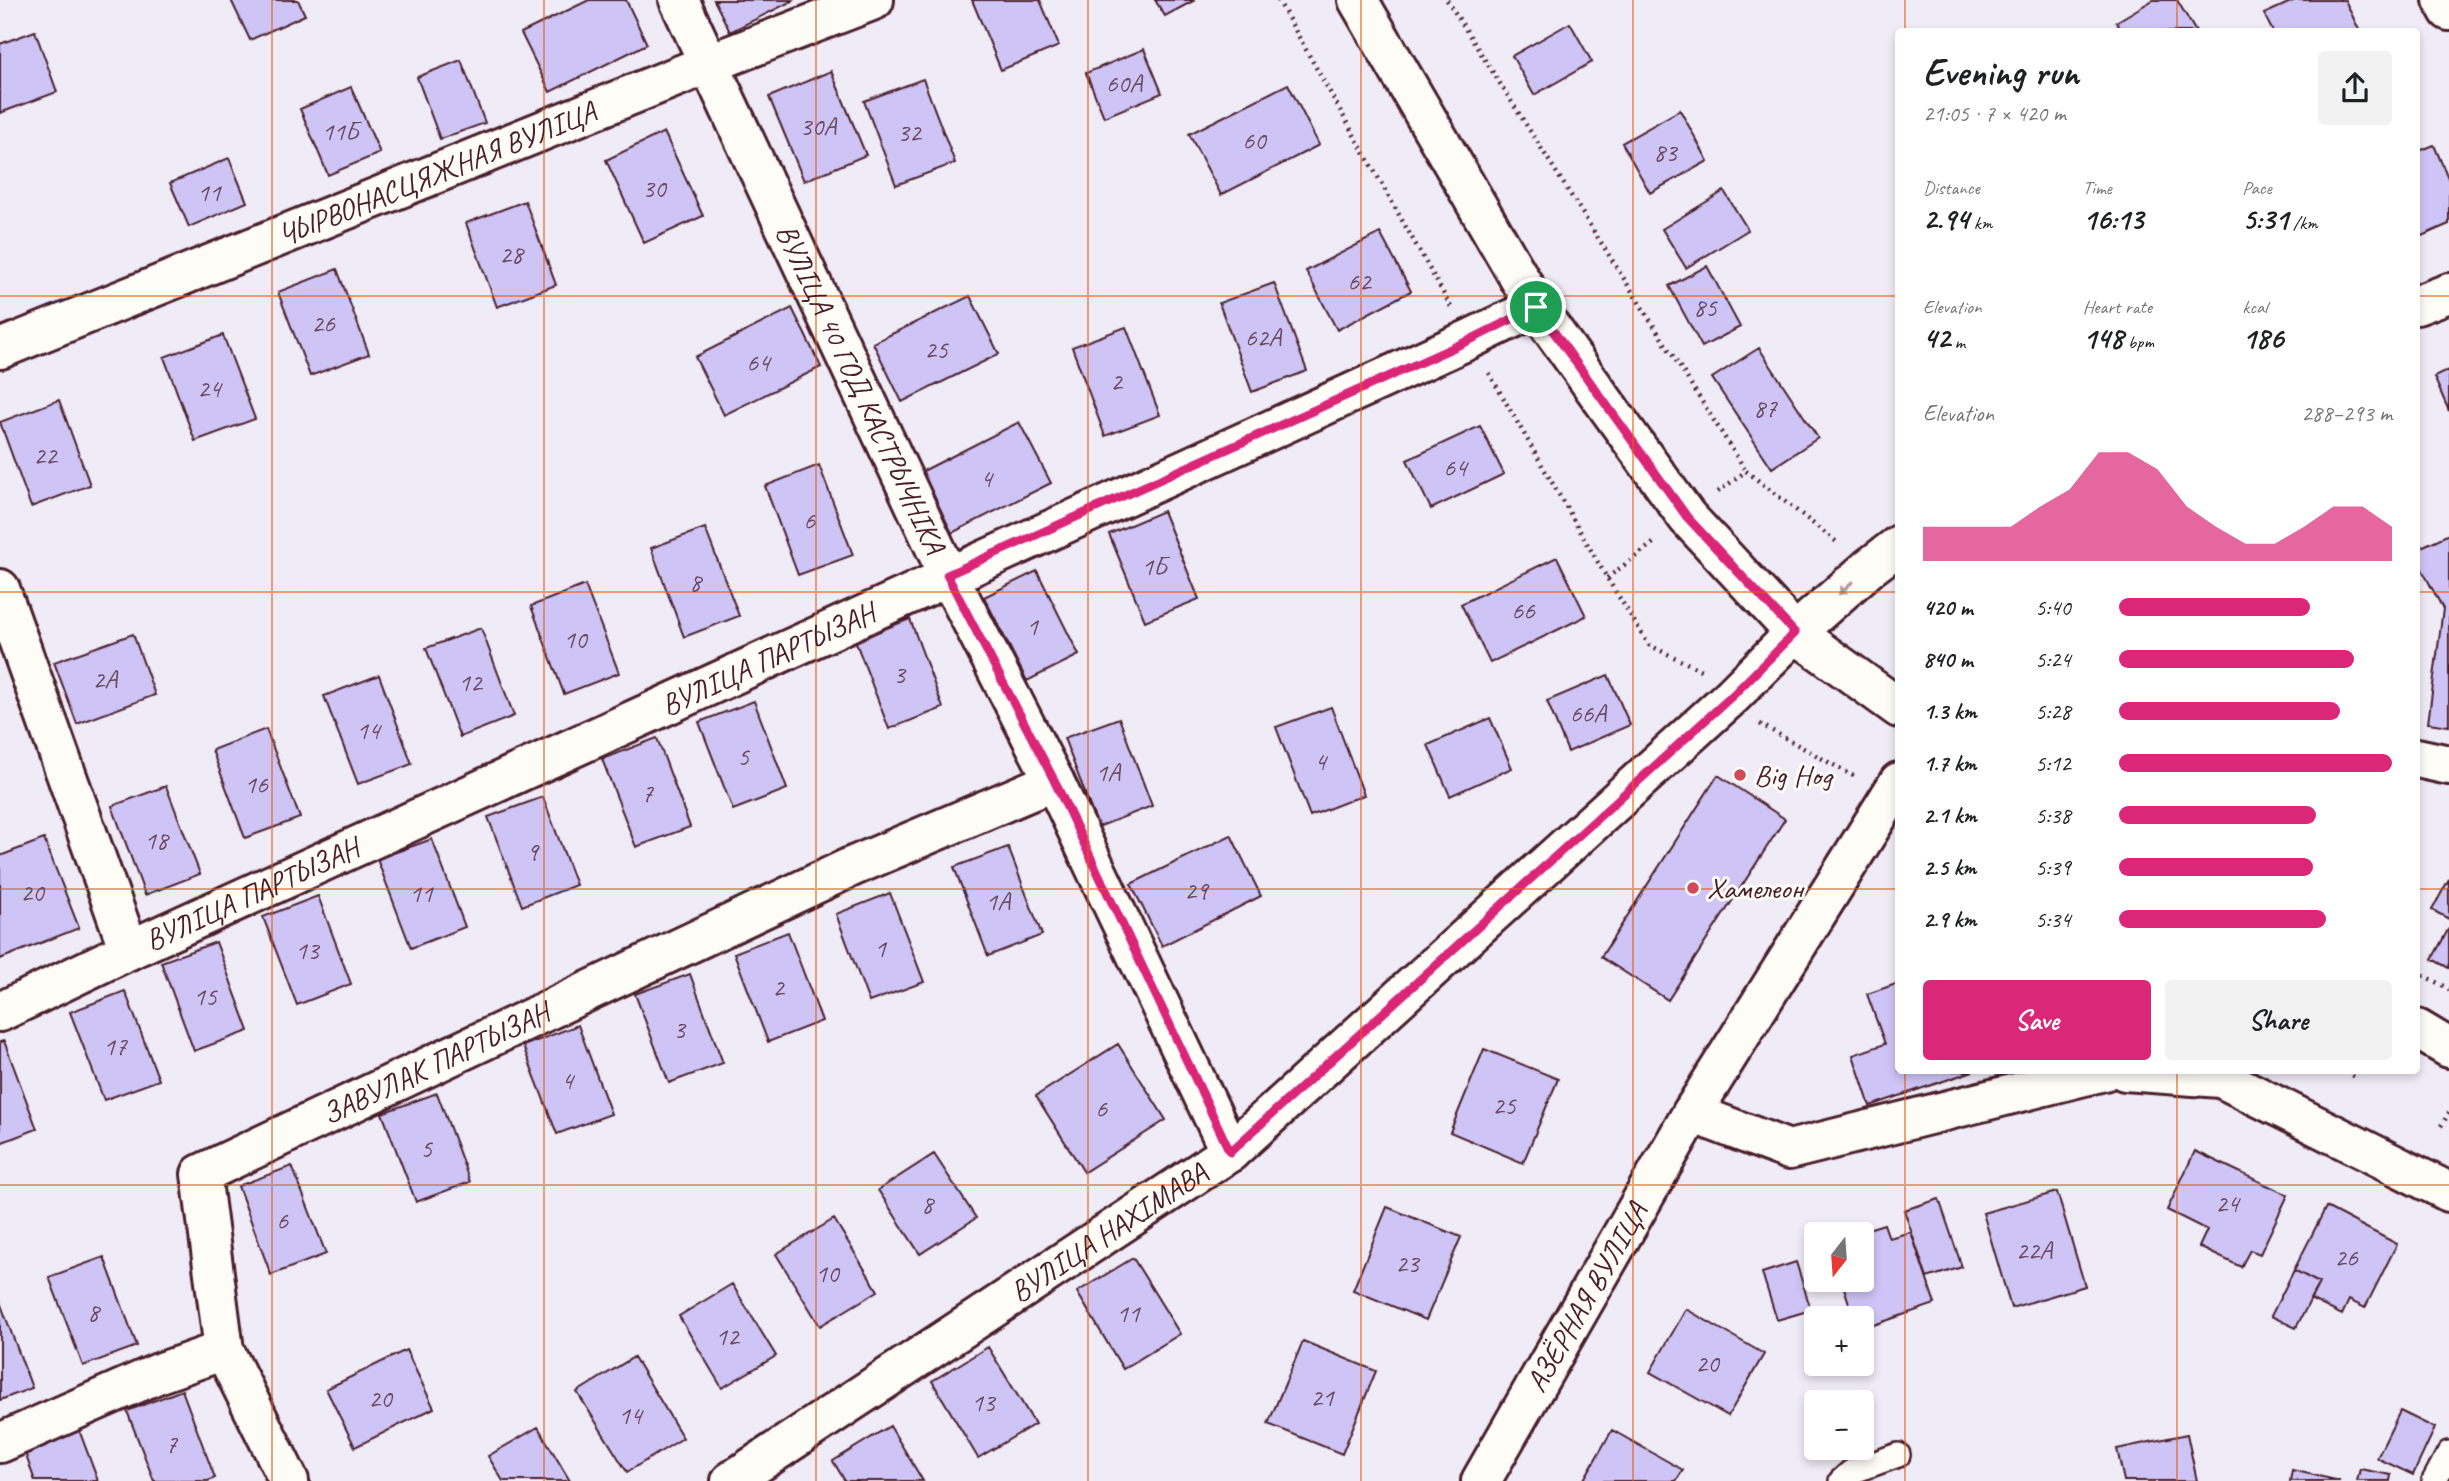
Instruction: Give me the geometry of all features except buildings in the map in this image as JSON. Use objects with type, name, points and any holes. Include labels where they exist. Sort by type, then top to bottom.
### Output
[{"type":"street","name":"ВУЛІЦА 40 ГОД КАСТРЫЧНІКА","points":[[679,0],[947,575],[1054,780],[1230,1152]]},
{"type":"street","name":"ЧЫРВОНАСЦЯЖНАЯ ВУЛІЦА","points":[[0,349],[708,64],[874,0]]},
{"type":"street","points":[[1358,0],[1536,307],[1687,517],[1795,633],[1895,705]]},
{"type":"street","points":[[2442,0],[2449,11]]},
{"type":"street","points":[[2420,304],[2449,293]]},
{"type":"street","name":"ВУЛІЦА ПАРТЫЗАН","points":[[0,1012],[129,950],[947,575],[1470,340],[1536,307]]},
{"type":"street","name":"ВУЛІЦА НАХІМАВА","points":[[731,1481],[1230,1152],[1732,696],[1795,633],[1895,548]]},
{"type":"street","points":[[0,589],[129,950]]},
{"type":"street","points":[[2420,759],[2449,765]]},
{"type":"street","name":"ЗАВУЛАК ПАРТЫЗАН","points":[[224,1350],[201,1174],[851,866],[1054,780]]},
{"type":"street","name":"АЗЁРНАЯ ВУЛІЦА","points":[[1482,1481],[1692,1113],[1894,789]]},
{"type":"street","points":[[2420,1031],[2449,1048]]},
{"type":"street","points":[[1692,1113],[1789,1150],[2092,1074]]},
{"type":"street","points":[[2166,1074],[2221,1078],[2449,1192]]},
{"type":"street","points":[[0,1443],[159,1373],[224,1350],[289,1481]]},
{"type":"lane","points":[[2434,1481],[2449,1453]]},
{"type":"lane","points":[[1841,1481],[1851,1472],[1898,1455]]},
{"type":"path","points":[[1447,0],[1746,471]]},
{"type":"path","points":[[1755,721],[1894,789]]},
{"type":"path","points":[[2420,974],[2449,989]]},
{"type":"path","points":[[2350,1074],[2354,1077]]},
{"type":"path","points":[[2441,1126],[2449,1114]]},
{"type":"place","name":"Big Hog","points":[[1740,775]]},
{"type":"place","name":"Хамелеон","points":[[1693,888]]},
{"type":"route","points":[[1536,307],[1687,517],[1795,633],[1732,696],[1230,1152],[1054,780],[947,575],[1470,340],[1536,307]]}]
